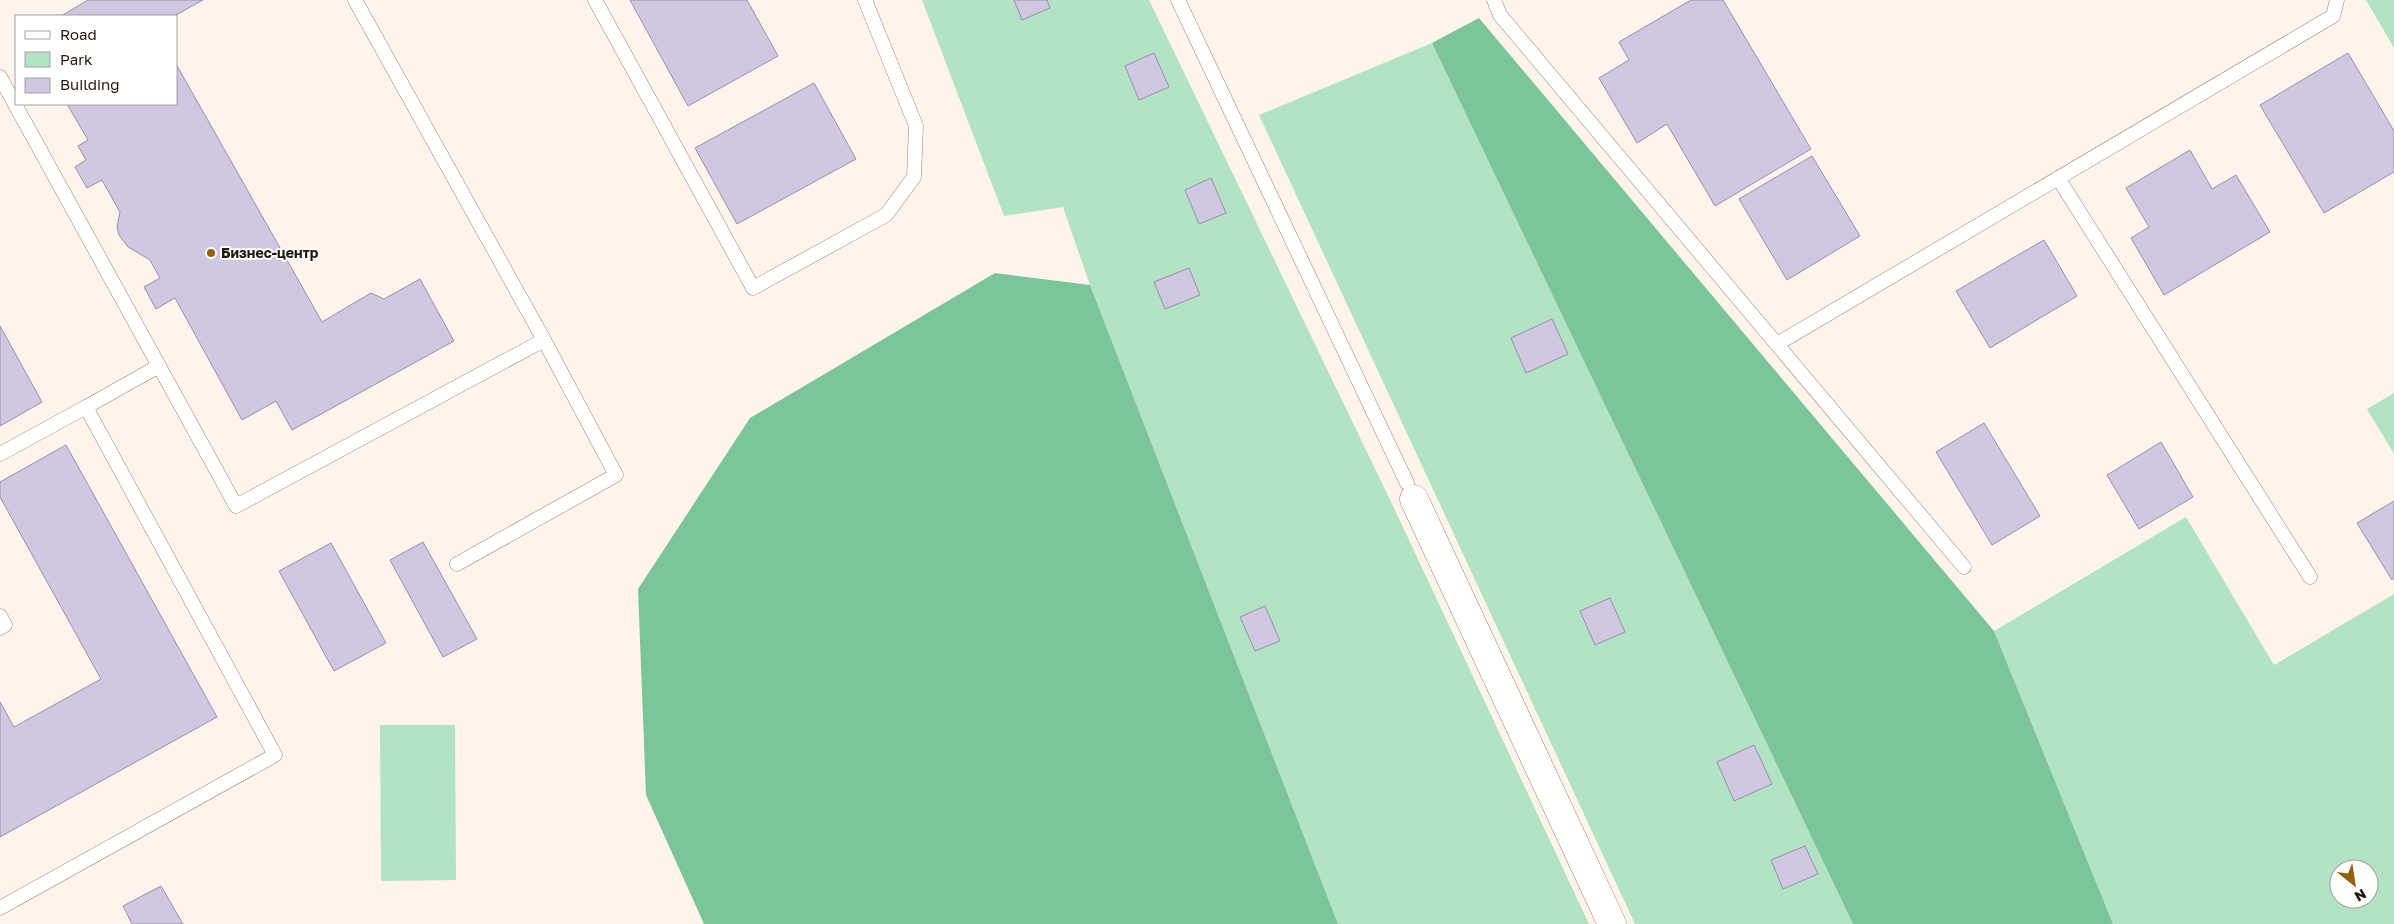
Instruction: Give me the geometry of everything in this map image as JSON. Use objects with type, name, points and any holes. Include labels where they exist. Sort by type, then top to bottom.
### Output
[{"type":"street","points":[[1410,491],[1612,924]]},
{"type":"lane","points":[[355,0],[544,340],[616,474],[457,564]]},
{"type":"lane","points":[[595,0],[753,288],[886,215],[914,177],[916,126],[865,0]]},
{"type":"lane","points":[[1178,0],[1410,491]]},
{"type":"lane","points":[[1494,0],[1500,15],[1964,567]]},
{"type":"lane","points":[[1777,344],[2333,16],[2337,0]]},
{"type":"lane","points":[[0,77],[15,104]]},
{"type":"lane","points":[[15,105],[236,506],[544,340]]},
{"type":"lane","points":[[2058,178],[2310,577]]},
{"type":"lane","points":[[0,454],[159,366]]},
{"type":"lane","points":[[0,908],[275,755],[86,407]]},
{"type":"lane","points":[[0,616],[5,625],[0,628]]},
{"type":"green space","points":[[922,0],[1149,0],[1394,508],[1589,924],[1338,924],[1090,285],[1063,207],[1004,216]]},
{"type":"green space","points":[[2366,0],[2394,0],[2394,48]]},
{"type":"green space","points":[[1479,18],[1994,631],[2113,924],[1853,924],[1432,43]]},
{"type":"green space","points":[[1432,43],[1853,924],[1635,924],[1259,115]]},
{"type":"green space","points":[[995,273],[1090,285],[1338,924],[704,924],[646,795],[638,589],[750,418]]},
{"type":"green space","points":[[2394,393],[2394,454],[2367,409]]},
{"type":"green space","points":[[2186,517],[2274,665],[2394,594],[2394,924],[2113,924],[1994,631]]},
{"type":"green space","points":[[380,725],[455,725],[456,880],[381,881]]},
{"type":"building","points":[[88,0],[203,0],[176,15],[63,15]]},
{"type":"building","points":[[630,0],[747,0],[778,56],[688,106]]},
{"type":"building","points":[[1014,0],[1047,0],[1050,8],[1022,20]]},
{"type":"building","points":[[1691,0],[1723,0],[1811,149],[1715,206],[1667,124],[1637,143],[1599,78],[1629,60],[1619,42]]},
{"type":"building","points":[[1154,53],[1169,87],[1139,100],[1125,66]]},
{"type":"building","points":[[2348,53],[2394,131],[2394,172],[2324,213],[2260,105]]},
{"type":"building","name":"Бизнес-центр","points":[[178,68],[322,322],[371,293],[384,299],[420,279],[454,341],[292,430],[276,401],[242,420],[175,298],[156,309],[144,287],[160,278],[150,260],[128,247],[119,235],[117,227],[120,212],[102,180],[87,188],[75,167],[86,160],[78,146],[88,140],[68,105],[178,105]]},
{"type":"building","points":[[814,83],[856,159],[737,224],[695,148]]},
{"type":"building","points":[[2190,150],[2212,189],[2236,175],[2270,232],[2164,295],[2131,238],[2149,227],[2126,188]]},
{"type":"building","points":[[1812,156],[1860,236],[1787,280],[1739,199]]},
{"type":"building","points":[[1211,178],[1226,213],[1199,224],[1185,190]]},
{"type":"building","points":[[2044,240],[2077,296],[1990,348],[1956,291]]},
{"type":"building","points":[[1189,268],[1200,295],[1165,309],[1154,282]]},
{"type":"building","points":[[1552,319],[1568,354],[1526,373],[1511,338]]},
{"type":"building","points":[[0,326],[42,402],[0,426]]},
{"type":"building","points":[[1984,423],[2040,516],[1992,545],[1936,452]]},
{"type":"building","points":[[2161,442],[2193,497],[2139,529],[2107,475]]},
{"type":"building","points":[[66,445],[217,717],[0,837],[0,702],[14,727],[101,679],[0,497],[0,482]]},
{"type":"building","points":[[2394,501],[2394,578],[2392,580],[2357,523]]},
{"type":"building","points":[[423,542],[477,639],[443,657],[390,560]]},
{"type":"building","points":[[331,543],[386,643],[334,671],[279,571]]},
{"type":"building","points":[[1610,598],[1625,632],[1595,645],[1580,611]]},
{"type":"building","points":[[1265,606],[1280,641],[1255,651],[1240,617]]},
{"type":"building","points":[[1754,745],[1772,784],[1734,801],[1717,762]]},
{"type":"building","points":[[1805,846],[1818,874],[1783,889],[1771,860]]},
{"type":"building","points":[[161,886],[183,924],[132,924],[123,906]]},
{"type":"place","name":"Бизнес-центр","points":[[211,253]]}]
